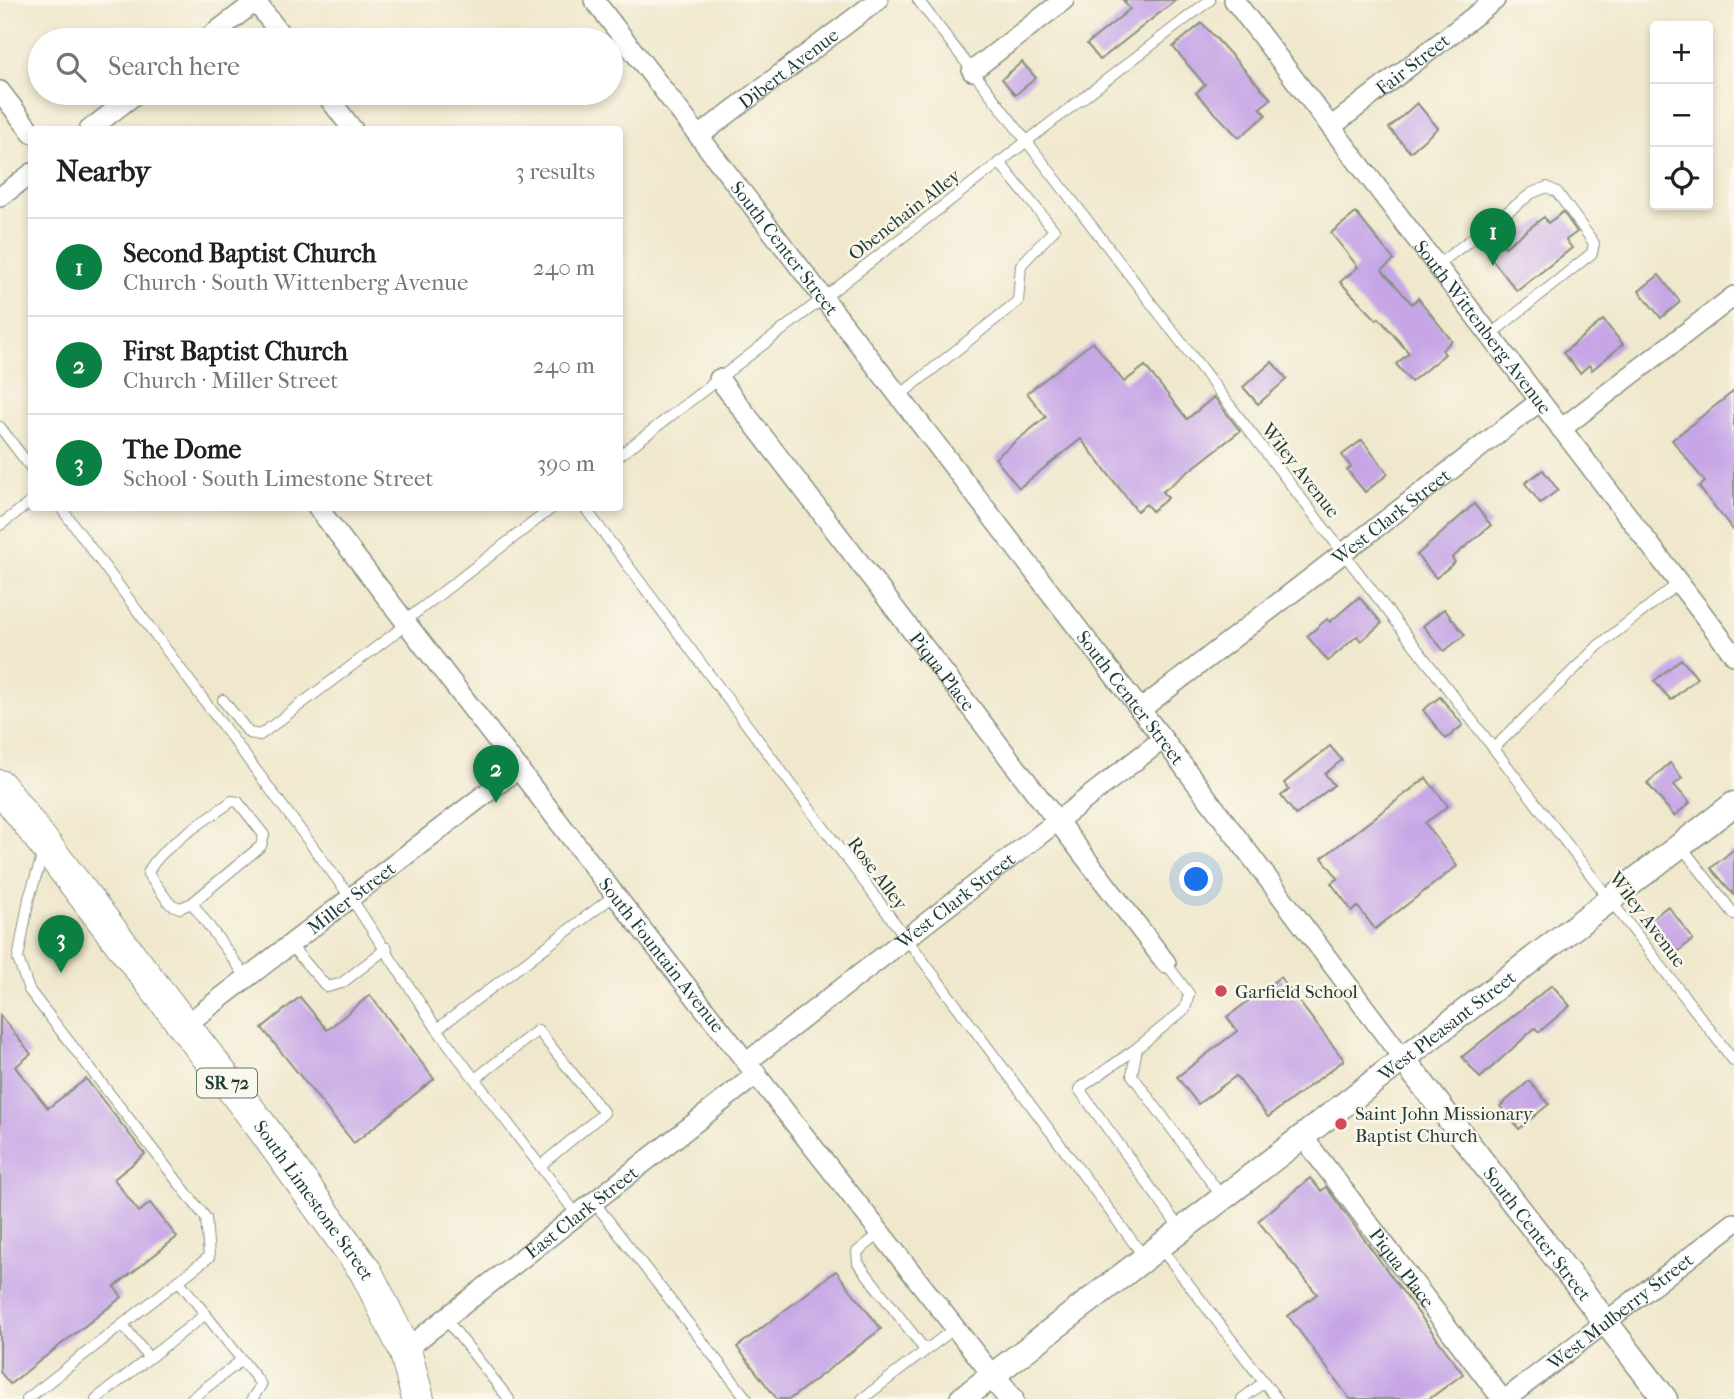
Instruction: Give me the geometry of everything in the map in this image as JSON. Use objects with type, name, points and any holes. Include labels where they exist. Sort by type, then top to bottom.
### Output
[{"type":"main road","name":"South Limestone Street","points":[[0,786],[102,916],[183,1027],[259,1122],[366,1272],[405,1350],[418,1399]]},
{"type":"street","name":"South Center Street","points":[[594,0],[616,28]]},
{"type":"street","name":"Dibert Avenue","points":[[699,136],[878,0]]},
{"type":"street","points":[[972,71],[1064,0]]},
{"type":"street","name":"South Wittenberg Avenue","points":[[1234,0],[1734,655]]},
{"type":"street","name":"Fair Street","points":[[1331,127],[1495,0]]},
{"type":"street","points":[[221,28],[257,1],[276,28]]},
{"type":"street","name":"South Center Street","points":[[623,38],[1163,739],[1404,1060],[1664,1399]]},
{"type":"street","points":[[0,91],[28,128]]},
{"type":"street","points":[[94,126],[121,105]]},
{"type":"street","points":[[334,105],[350,126]]},
{"type":"street","points":[[0,197],[28,176]]},
{"type":"street","points":[[1561,429],[1734,296]]},
{"type":"street","name":"Piqua Place","points":[[719,379],[1166,963]]},
{"type":"street","name":"West Clark Street","points":[[1140,709],[1540,401]]},
{"type":"street","name":"South Fountain Avenue","points":[[320,511],[615,895],[1011,1399]]},
{"type":"street","name":"West Clark Street","points":[[752,1068],[905,939],[1163,739]]},
{"type":"street","name":"Miller Street","points":[[183,1027],[519,768]]},
{"type":"street","name":"West Pleasant Street","points":[[962,1399],[1734,804]]},
{"type":"street","name":"East Clark Street","points":[[405,1350],[594,1202],[752,1068]]},
{"type":"street","name":"Piqua Place","points":[[1303,1138],[1504,1399]]},
{"type":"street","name":"West Mulberry Street","points":[[1504,1399],[1734,1223]]},
{"type":"lane","name":"Wiley Avenue","points":[[918,0],[1734,1061]]},
{"type":"lane","name":"Obenchain Alley","points":[[623,453],[1210,0]]},
{"type":"lane","points":[[899,396],[1018,301],[1021,265],[1054,229],[999,162]]},
{"type":"lane","points":[[1437,266],[1532,193],[1547,187],[1557,192],[1594,243],[1592,253],[1490,335]]},
{"type":"lane","points":[[0,427],[28,464]]},
{"type":"lane","points":[[0,525],[28,504]]},
{"type":"lane","points":[[63,511],[351,898],[387,948],[437,1029],[577,1215]]},
{"type":"lane","points":[[223,700],[249,733],[260,735],[548,511]]},
{"type":"lane","name":"Rose Alley","points":[[587,511],[905,939],[1153,1253],[1278,1399]]},
{"type":"lane","points":[[1494,748],[1598,646],[1679,583]]},
{"type":"lane","points":[[232,802],[238,802],[264,835],[261,846],[192,903],[180,908],[170,904],[148,874],[150,866],[232,802]]},
{"type":"lane","points":[[27,1399],[209,1257],[206,1218],[29,990],[18,960],[29,898],[45,846]]},
{"type":"lane","points":[[1681,846],[1734,914]]},
{"type":"lane","points":[[437,1029],[615,895]]},
{"type":"lane","points":[[192,903],[247,978]]},
{"type":"lane","points":[[290,945],[327,987],[342,983],[387,948]]},
{"type":"lane","points":[[1166,963],[1189,994],[1185,1009],[1137,1048],[1079,1089],[1181,1231]]},
{"type":"lane","points":[[475,1079],[538,1030],[604,1113],[540,1166]]},
{"type":"lane","points":[[1137,1048],[1132,1075],[1224,1198]]},
{"type":"lane","points":[[594,1202],[747,1399]]},
{"type":"lane","points":[[881,1233],[857,1252],[858,1263],[925,1350]]},
{"type":"lane","points":[[179,1281],[261,1385],[252,1399]]},
{"type":"lane","points":[[96,1399],[206,1314]]},
{"type":"lane","points":[[445,1318],[509,1399]]},
{"type":"lane","points":[[123,1325],[149,1359]]},
{"type":"lane","points":[[862,1399],[954,1328]]},
{"type":"lane","points":[[191,1399],[242,1360]]},
{"type":"lane","points":[[1242,1399],[1265,1382]]},
{"type":"building","points":[[1123,0],[1176,0],[1100,60],[1087,44],[1130,9]]},
{"type":"building","points":[[1202,23],[1271,99],[1260,108],[1266,115],[1239,138],[1196,93],[1205,85],[1173,47]]},
{"type":"building","points":[[1022,62],[1036,78],[1015,95],[1002,79]]},
{"type":"building","points":[[1417,103],[1438,128],[1410,152],[1389,128]]},
{"type":"building","points":[[1563,212],[1577,232],[1566,240],[1572,248],[1517,291],[1488,254],[1502,243],[1505,247],[1544,217],[1548,223]]},
{"type":"building","points":[[1356,213],[1394,260],[1382,270],[1412,304],[1418,298],[1452,341],[1442,350],[1445,354],[1411,382],[1396,364],[1409,353],[1379,318],[1377,320],[1340,282],[1358,267],[1331,233]]},
{"type":"building","points":[[1659,275],[1680,302],[1661,318],[1639,291]]},
{"type":"building","points":[[1603,320],[1623,344],[1592,370],[1589,365],[1580,373],[1563,353]]},
{"type":"building","points":[[1093,342],[1124,382],[1145,366],[1187,419],[1214,397],[1240,431],[1162,492],[1168,498],[1152,511],[1146,504],[1137,511],[1081,439],[1019,488],[995,458],[1046,417],[1027,393]]},
{"type":"building","points":[[1272,362],[1287,379],[1258,404],[1243,387]]},
{"type":"building","points":[[1734,391],[1734,531],[1699,487],[1705,482],[1672,440]]},
{"type":"building","points":[[1362,440],[1388,474],[1365,492],[1347,470],[1351,467],[1342,455]]},
{"type":"building","points":[[1543,470],[1558,490],[1540,503],[1525,483]]},
{"type":"building","points":[[1474,504],[1491,525],[1452,558],[1455,562],[1436,578],[1417,555]]},
{"type":"building","points":[[1359,597],[1382,623],[1361,641],[1357,636],[1328,661],[1307,636],[1327,619],[1330,622]]},
{"type":"building","points":[[1444,609],[1465,635],[1444,651],[1423,626]]},
{"type":"building","points":[[1681,659],[1697,678],[1671,700],[1654,681]]},
{"type":"building","points":[[1440,697],[1463,725],[1446,739],[1423,710]]},
{"type":"building","points":[[1330,746],[1342,760],[1325,774],[1334,785],[1296,815],[1281,796],[1289,790],[1284,783]]},
{"type":"building","points":[[1670,763],[1682,778],[1674,785],[1690,803],[1674,816],[1647,783]]},
{"type":"building","points":[[1426,778],[1448,806],[1425,823],[1457,866],[1375,929],[1358,907],[1352,911],[1331,883],[1338,878],[1322,858]]},
{"type":"building","points":[[1734,849],[1734,895],[1711,868]]},
{"type":"building","points":[[1668,906],[1693,939],[1674,955],[1648,922]]},
{"type":"building","points":[[1280,977],[1344,1060],[1268,1117],[1236,1076],[1198,1104],[1177,1077],[1237,1031],[1227,1017]]},
{"type":"building","points":[[1552,985],[1570,1006],[1539,1032],[1535,1028],[1480,1078],[1462,1057]]},
{"type":"building","points":[[370,995],[434,1079],[354,1143],[262,1028],[300,997],[327,1030]]},
{"type":"building","points":[[0,1015],[31,1054],[15,1067],[48,1108],[86,1079],[145,1154],[114,1179],[139,1212],[150,1203],[177,1237],[114,1287],[122,1297],[10,1384],[0,1372]]},
{"type":"building","points":[[1529,1081],[1549,1104],[1519,1129],[1500,1106]]},
{"type":"building","points":[[1310,1178],[1321,1191],[1326,1187],[1463,1374],[1429,1399],[1350,1399],[1288,1316],[1317,1294],[1258,1221]]},
{"type":"building","points":[[836,1271],[881,1329],[790,1399],[777,1399],[737,1347]]},
{"type":"place","name":"Second Baptist Church","points":[[1493,266]]},
{"type":"place","name":"First Baptist Church","points":[[496,803]]},
{"type":"place","name":"The Dome","points":[[61,973]]},
{"type":"place","name":"Garfield School","points":[[1221,991]]},
{"type":"place","name":"Saint John Missionary Baptist Church","points":[[1341,1124]]}]
